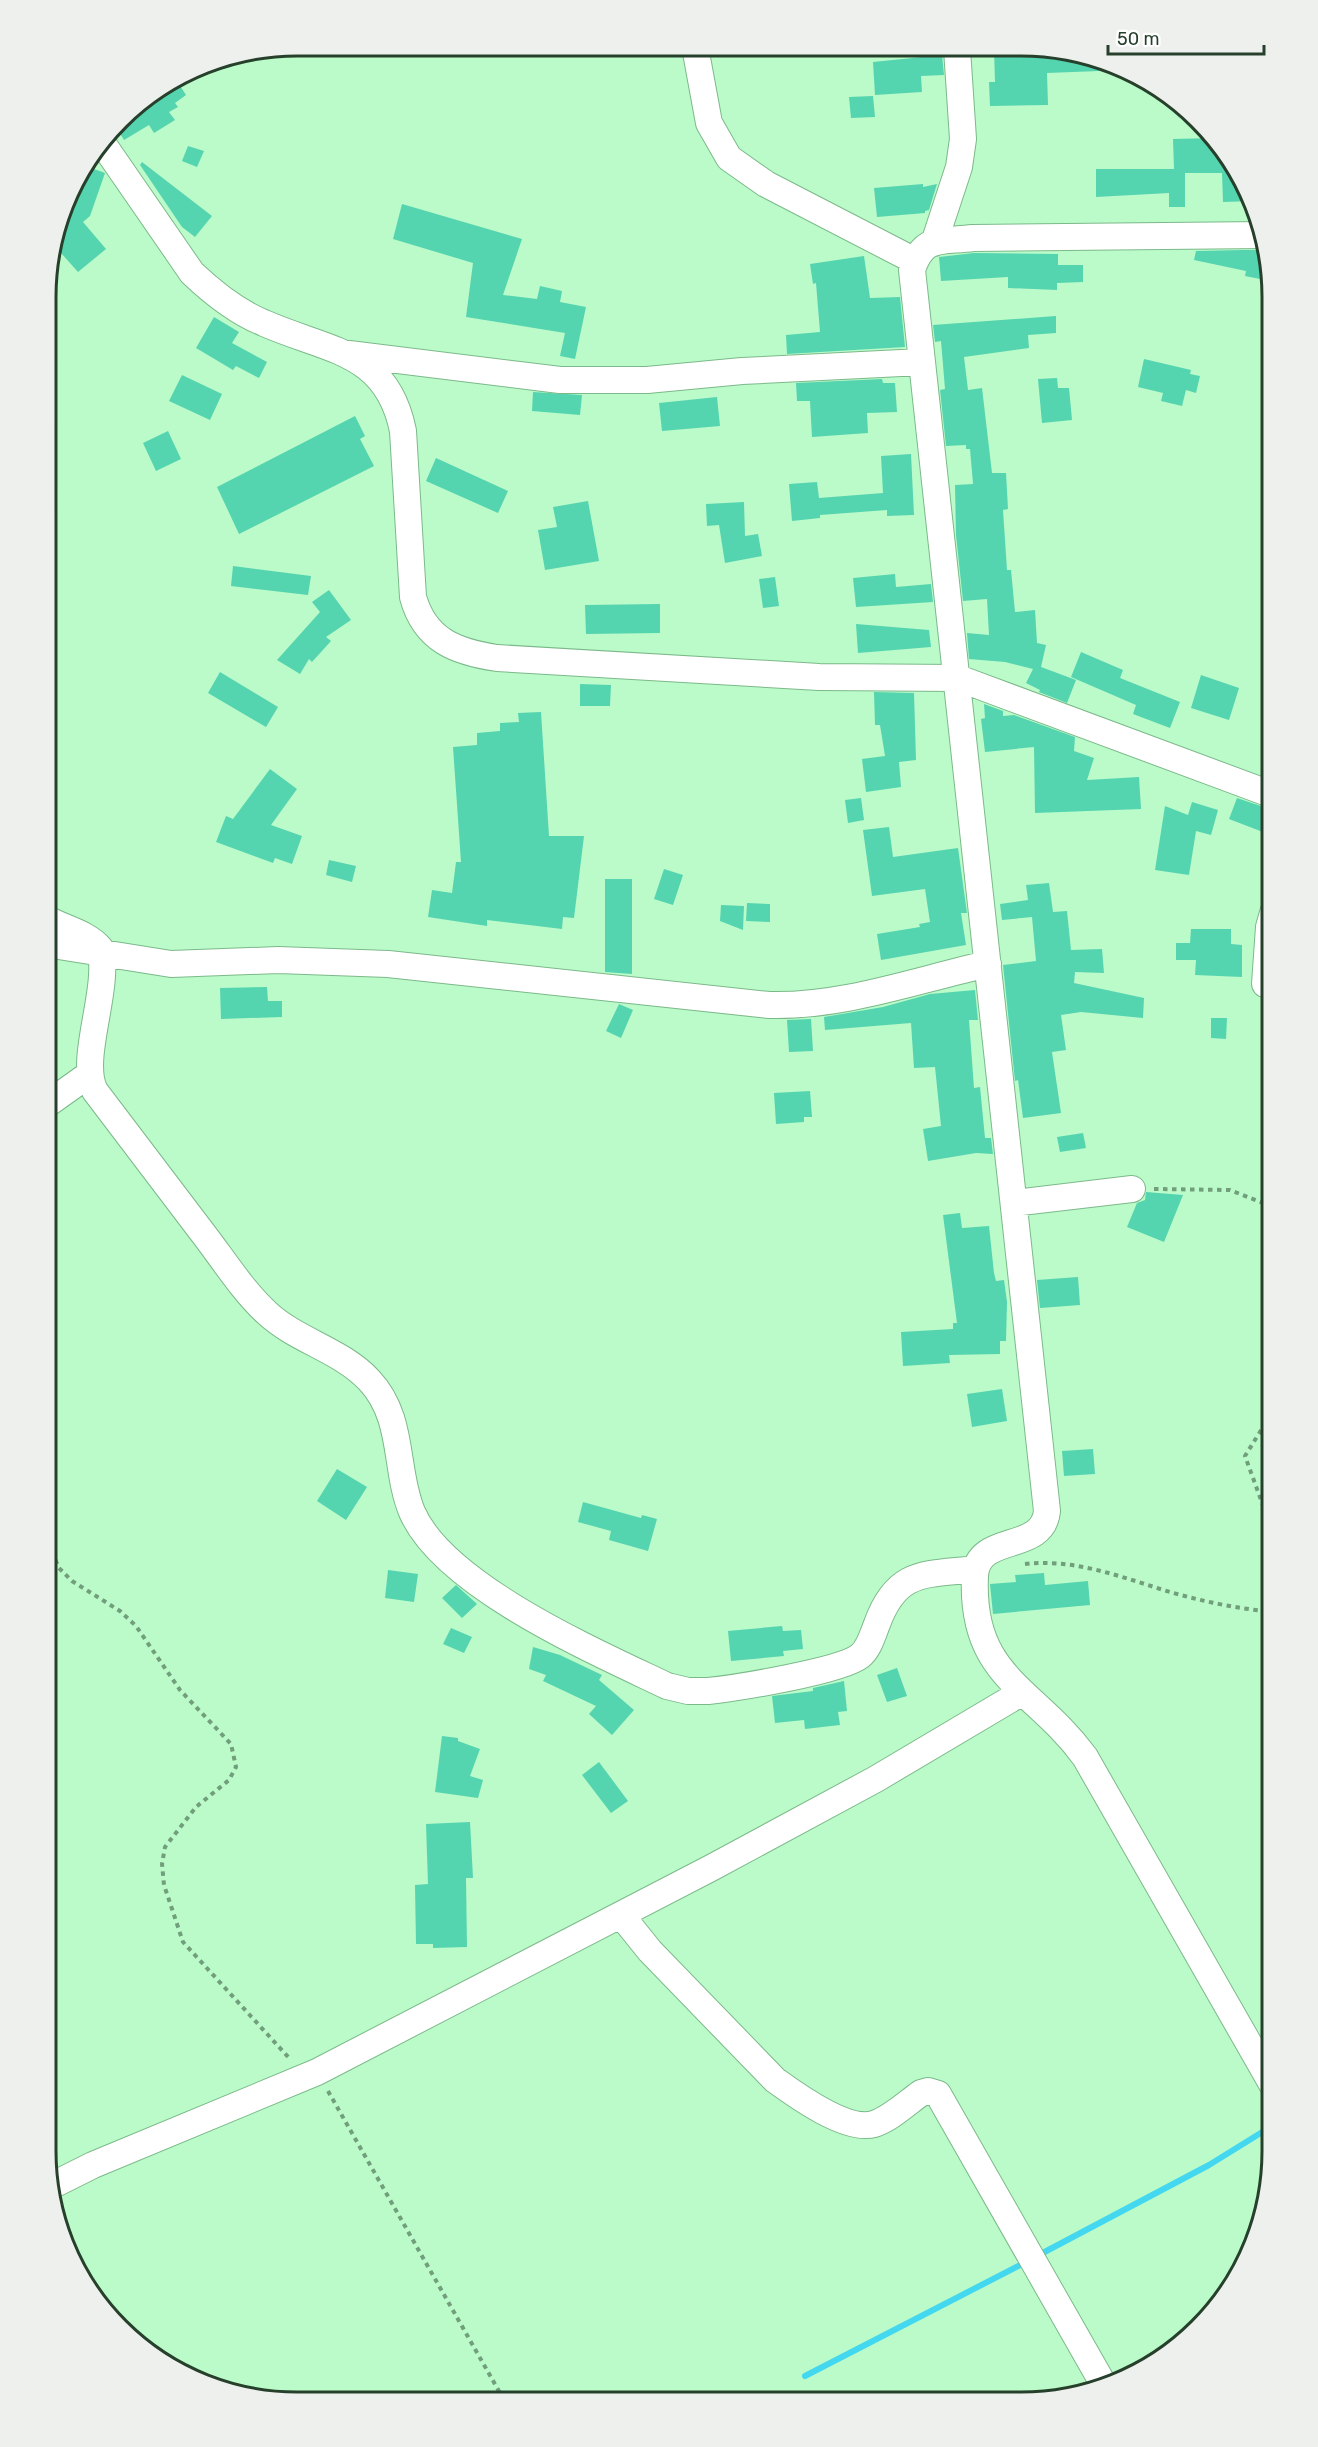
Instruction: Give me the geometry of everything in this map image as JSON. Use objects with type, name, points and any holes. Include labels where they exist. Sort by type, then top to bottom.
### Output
[{"type":"street","points":[[697,56],[709,123],[729,158],[766,184],[924,252],[1015,236],[1254,235]]},
{"type":"street","points":[[957,56],[963,139],[959,166],[912,285],[958,678],[1047,1520],[1033,1536],[991,1551],[976,1569],[977,1611],[982,1633],[996,1665],[1021,1693],[1059,1724],[1085,1757],[1262,2067]]},
{"type":"street","points":[[106,149],[192,273],[211,292],[264,323],[349,354],[560,380],[647,380],[742,371],[921,362]]},
{"type":"street","points":[[349,354],[381,379],[400,414],[407,480],[413,597],[416,607],[431,630],[448,646],[466,654],[497,658],[819,676],[958,678],[1262,791]]},
{"type":"street","points":[[56,924],[92,938],[102,955],[100,1000],[88,1069],[95,1091],[260,1305],[297,1335],[356,1368],[374,1385],[393,1420],[407,1497],[416,1520],[449,1560],[493,1596],[667,1686],[688,1691],[708,1691],[848,1664],[864,1653],[884,1604],[896,1587],[925,1576],[976,1569]]},
{"type":"street","points":[[56,947],[171,964],[278,960],[388,964],[793,1006],[890,988],[988,964]]},
{"type":"street","points":[[56,1098],[84,1078],[89,1077]]},
{"type":"street","points":[[1014,1203],[1132,1189]]},
{"type":"street","points":[[58,2182],[93,2165],[311,2075],[621,1915],[876,1779],[1021,1693]]},
{"type":"street","points":[[621,1915],[650,1952],[767,2071],[798,2097],[858,2126],[878,2122],[921,2093],[928,2091],[938,2094],[1100,2379]]},
{"type":"path","points":[[1132,1189],[1215,1188],[1262,1202]]},
{"type":"path","points":[[1262,1429],[1245,1456],[1262,1503]]},
{"type":"path","points":[[56,1561],[59,1568],[72,1581],[120,1611],[136,1626],[180,1690],[231,1744],[236,1767],[230,1780],[196,1807],[165,1847],[162,1864],[164,1885],[183,1942],[300,2069],[311,2075],[499,2392]]},
{"type":"path","points":[[1018,1565],[1082,1566],[1188,1597],[1241,1609],[1262,1611]]},
{"type":"building","points":[[942,56],[944,75],[921,76],[922,92],[875,95],[873,62]]},
{"type":"building","points":[[994,56],[1053,58],[1105,71],[1047,73],[1048,105],[990,106],[989,82],[995,82]]},
{"type":"building","points":[[180,86],[186,95],[175,103],[178,107],[169,112],[175,120],[154,133],[149,125],[124,140],[120,133],[126,126],[150,105]]},
{"type":"building","points":[[873,96],[875,117],[851,118],[849,97]]},
{"type":"building","points":[[1203,138],[1222,163],[1243,201],[1223,202],[1222,173],[1185,173],[1185,207],[1169,207],[1169,193],[1096,197],[1096,169],[1174,169],[1173,139]]},
{"type":"building","points":[[188,146],[204,151],[197,167],[182,161]]},
{"type":"building","points":[[142,162],[212,216],[195,237],[182,227],[140,165]]},
{"type":"building","points":[[93,168],[105,173],[90,216],[83,222],[106,249],[78,272],[60,250],[68,219],[80,190]]},
{"type":"building","points":[[923,184],[923,187],[937,184],[929,210],[925,213],[877,217],[874,188]]},
{"type":"building","points":[[402,204],[522,239],[503,295],[537,299],[540,286],[562,291],[560,302],[586,307],[575,359],[560,356],[565,333],[466,317],[473,263],[393,239]]},
{"type":"building","points":[[1258,250],[1262,279],[1245,276],[1246,271],[1194,260],[1196,251]]},
{"type":"building","points":[[974,253],[1058,254],[1058,265],[1083,265],[1083,282],[1057,283],[1057,290],[1008,288],[1008,277],[941,281],[939,257]]},
{"type":"building","points":[[864,256],[870,298],[900,297],[905,347],[787,354],[786,335],[820,332],[816,283],[813,284],[810,264]]},
{"type":"building","points":[[1056,316],[1056,333],[1028,335],[1029,348],[964,357],[968,390],[982,388],[992,473],[1006,473],[1008,509],[1003,510],[1007,570],[1011,570],[1015,612],[1035,610],[1037,643],[1046,645],[1041,667],[1076,680],[1067,703],[1039,692],[1040,690],[1026,683],[1033,669],[1005,662],[969,659],[967,633],[989,635],[987,599],[963,601],[956,535],[955,485],[973,484],[970,449],[966,449],[966,445],[946,446],[940,390],[945,389],[941,341],[935,342],[933,325]]},
{"type":"building","points":[[214,317],[239,332],[232,343],[267,362],[259,378],[236,366],[233,370],[196,348]]},
{"type":"building","points":[[1144,359],[1191,370],[1190,374],[1200,376],[1196,393],[1186,390],[1182,406],[1161,401],[1163,393],[1138,387]]},
{"type":"building","points":[[182,375],[222,394],[210,420],[169,401]]},
{"type":"building","points":[[1057,378],[1058,388],[1069,388],[1072,420],[1042,423],[1038,379]]},
{"type":"building","points":[[882,379],[883,383],[895,383],[897,412],[867,413],[868,433],[812,437],[810,401],[797,401],[796,383]]},
{"type":"building","points":[[533,392],[582,395],[580,415],[532,411]]},
{"type":"building","points":[[717,397],[720,426],[662,431],[659,403]]},
{"type":"building","points":[[355,416],[365,436],[360,439],[374,466],[239,534],[217,487]]},
{"type":"building","points":[[168,431],[181,459],[156,471],[143,443]]},
{"type":"building","points":[[911,454],[914,515],[887,516],[887,510],[820,515],[820,518],[792,521],[789,484],[817,482],[819,498],[883,493],[881,456]]},
{"type":"building","points":[[436,458],[508,491],[498,513],[426,481]]},
{"type":"building","points":[[588,501],[599,561],[545,570],[538,530],[557,527],[553,507]]},
{"type":"building","points":[[744,502],[745,536],[758,534],[762,556],[725,563],[719,525],[707,526],[706,504]]},
{"type":"building","points":[[233,566],[311,576],[308,595],[231,586]]},
{"type":"building","points":[[895,574],[896,587],[931,584],[933,602],[856,607],[853,578]]},
{"type":"building","points":[[775,577],[779,606],[763,608],[759,579]]},
{"type":"building","points":[[329,590],[351,620],[326,637],[331,641],[312,662],[309,659],[300,674],[277,660],[320,612],[312,602]]},
{"type":"building","points":[[660,604],[660,633],[586,634],[585,605]]},
{"type":"building","points":[[856,624],[929,630],[931,647],[858,653]]},
{"type":"building","points":[[1081,652],[1123,670],[1120,678],[1180,702],[1170,728],[1133,714],[1136,705],[1071,677]]},
{"type":"building","points":[[220,672],[278,707],[266,727],[208,693]]},
{"type":"building","points":[[1201,675],[1239,688],[1229,720],[1191,708]]},
{"type":"building","points":[[580,684],[611,685],[610,706],[580,706]]},
{"type":"building","points":[[874,692],[914,693],[916,760],[899,762],[901,787],[866,792],[862,759],[885,756],[880,725],[875,725]]},
{"type":"building","points":[[984,704],[1003,711],[1003,716],[1014,715],[1075,737],[1074,751],[1094,758],[1087,780],[1139,777],[1141,809],[1035,813],[1034,747],[985,752],[981,719],[985,718]]},
{"type":"building","points":[[541,712],[549,836],[584,836],[574,918],[563,917],[562,929],[487,920],[487,926],[428,917],[432,890],[452,893],[456,862],[461,862],[453,747],[477,745],[477,733],[500,731],[500,723],[519,722],[518,713]]},
{"type":"building","points":[[270,769],[297,789],[271,825],[302,836],[292,864],[275,858],[273,863],[216,842],[226,816],[233,819]]},
{"type":"building","points":[[861,798],[864,820],[848,823],[845,800]]},
{"type":"building","points":[[1237,798],[1262,806],[1262,832],[1229,819]]},
{"type":"building","points":[[1192,802],[1218,810],[1211,835],[1196,831],[1189,875],[1155,870],[1165,806],[1188,815]]},
{"type":"building","points":[[889,827],[893,857],[958,848],[967,913],[961,913],[966,945],[881,960],[877,934],[920,927],[919,924],[930,922],[925,889],[872,896],[863,830]]},
{"type":"building","points":[[329,860],[356,866],[352,882],[326,875]]},
{"type":"building","points":[[664,869],[683,875],[673,905],[654,899]]},
{"type":"building","points":[[605,879],[632,879],[632,974],[605,972]]},
{"type":"building","points":[[1049,883],[1053,912],[1067,911],[1071,950],[1102,949],[1104,973],[1075,972],[1074,983],[1144,998],[1143,1018],[1081,1012],[1061,1015],[1066,1050],[1052,1052],[1061,1113],[1023,1118],[1018,1080],[1015,1081],[1003,965],[1036,961],[1032,917],[1002,920],[1000,904],[1028,900],[1026,885]]},
{"type":"building","points":[[747,903],[770,904],[770,922],[746,921]]},
{"type":"building","points":[[721,905],[744,906],[743,930],[720,921]]},
{"type":"building","points":[[1191,929],[1231,929],[1231,944],[1242,945],[1242,977],[1195,975],[1196,960],[1176,960],[1176,943],[1190,943]]},
{"type":"building","points":[[267,987],[268,1001],[282,1001],[282,1017],[221,1019],[220,988]]},
{"type":"building","points":[[975,990],[978,1020],[969,1020],[974,1088],[980,1087],[985,1138],[991,1138],[993,1154],[976,1153],[928,1161],[923,1129],[941,1126],[935,1067],[914,1068],[911,1023],[825,1030],[824,1017],[883,1007],[930,994]]},
{"type":"building","points":[[619,1004],[633,1010],[621,1038],[606,1031]]},
{"type":"building","points":[[1211,1018],[1227,1018],[1226,1039],[1211,1038]]},
{"type":"building","points":[[811,1019],[813,1051],[789,1052],[787,1020]]},
{"type":"building","points":[[810,1091],[812,1117],[804,1117],[804,1122],[776,1124],[774,1093]]},
{"type":"building","points":[[1083,1133],[1086,1148],[1060,1152],[1057,1137]]},
{"type":"building","points":[[1146,1192],[1183,1195],[1164,1242],[1127,1227],[1137,1203],[1145,1200]]},
{"type":"building","points":[[960,1213],[962,1228],[989,1226],[996,1281],[1004,1280],[1007,1302],[1006,1341],[1000,1341],[1000,1354],[949,1355],[950,1363],[903,1366],[901,1332],[953,1329],[953,1323],[957,1323],[943,1215]]},
{"type":"building","points":[[1078,1277],[1080,1305],[1040,1308],[1037,1280]]},
{"type":"building","points":[[1002,1389],[1007,1421],[972,1427],[967,1394]]},
{"type":"building","points":[[1093,1449],[1095,1474],[1064,1476],[1062,1451]]},
{"type":"building","points":[[337,1469],[367,1487],[346,1520],[317,1501]]},
{"type":"building","points":[[583,1502],[641,1518],[642,1515],[657,1519],[648,1551],[609,1540],[611,1531],[578,1522]]},
{"type":"building","points":[[388,1570],[418,1574],[414,1602],[385,1598]]},
{"type":"building","points":[[1044,1573],[1045,1585],[1088,1581],[1090,1605],[993,1614],[990,1584],[1016,1582],[1015,1575]]},
{"type":"building","points":[[456,1585],[477,1604],[462,1618],[442,1598]]},
{"type":"building","points":[[782,1626],[783,1631],[801,1630],[803,1649],[783,1651],[784,1656],[731,1661],[728,1631]]},
{"type":"building","points":[[451,1628],[472,1637],[464,1653],[443,1644]]},
{"type":"building","points":[[533,1647],[560,1655],[602,1675],[599,1680],[634,1710],[612,1735],[589,1714],[596,1706],[543,1681],[546,1675],[529,1669]]},
{"type":"building","points":[[897,1668],[907,1696],[887,1702],[877,1675]]},
{"type":"building","points":[[844,1681],[847,1711],[838,1712],[840,1725],[805,1729],[804,1720],[775,1723],[772,1696],[813,1691],[813,1688]]},
{"type":"building","points":[[442,1736],[458,1738],[458,1741],[480,1749],[470,1776],[483,1780],[478,1798],[435,1792]]},
{"type":"building","points":[[599,1762],[628,1801],[611,1813],[582,1775]]},
{"type":"building","points":[[470,1822],[473,1878],[466,1878],[467,1947],[433,1948],[433,1944],[416,1944],[415,1885],[428,1884],[426,1824]]},
{"type":"waterway","points":[[1037,2256],[1209,2165],[1262,2132]]},
{"type":"waterway","points":[[805,2376],[1028,2261]]}]
